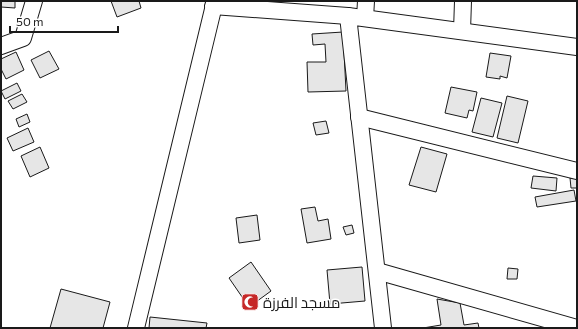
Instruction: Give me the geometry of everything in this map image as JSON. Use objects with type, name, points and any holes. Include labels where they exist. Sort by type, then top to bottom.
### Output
[{"type":"street","points":[[1,46],[23,38],[34,1]]},
{"type":"street","points":[[365,18],[366,1]]},
{"type":"street","points":[[462,31],[463,1]]},
{"type":"street","points":[[136,328],[214,4],[365,18],[577,47]]},
{"type":"street","points":[[348,16],[383,328]]},
{"type":"street","points":[[359,117],[577,171]]},
{"type":"street","points":[[377,271],[577,328]]},
{"type":"building","points":[[1,1],[15,1],[15,8],[1,7]]},
{"type":"building","points":[[111,1],[139,1],[141,8],[117,17]]},
{"type":"building","points":[[343,32],[346,91],[308,92],[307,62],[326,62],[325,44],[313,45],[312,34]]},
{"type":"building","points":[[49,51],[59,69],[40,78],[31,60]]},
{"type":"building","points":[[16,52],[24,70],[6,79],[1,69],[1,59]]},
{"type":"building","points":[[490,53],[511,56],[507,78],[500,76],[500,79],[486,77]]},
{"type":"building","points":[[17,83],[21,91],[5,99],[1,91]]},
{"type":"building","points":[[451,87],[477,92],[473,111],[469,110],[467,118],[445,113]]},
{"type":"building","points":[[22,94],[27,102],[13,109],[8,101]]},
{"type":"building","points":[[507,96],[528,101],[518,143],[497,138]]},
{"type":"building","points":[[481,98],[502,103],[493,137],[472,132]]},
{"type":"building","points":[[27,114],[30,122],[19,127],[16,119]]},
{"type":"building","points":[[326,121],[329,133],[316,135],[313,123]]},
{"type":"building","points":[[28,128],[34,142],[13,151],[7,138]]},
{"type":"building","points":[[40,147],[49,168],[30,177],[21,156]]},
{"type":"building","points":[[421,147],[447,154],[436,192],[409,185]]},
{"type":"building","points":[[533,176],[557,178],[556,191],[531,188]]},
{"type":"building","points":[[570,178],[577,178],[577,188],[571,188]]},
{"type":"building","points":[[574,190],[576,201],[537,207],[535,197]]},
{"type":"building","points":[[315,207],[318,221],[328,219],[331,239],[307,243],[301,209]]},
{"type":"building","points":[[257,215],[260,240],[239,243],[236,218]]},
{"type":"building","points":[[352,225],[354,233],[346,235],[343,227]]},
{"type":"building","points":[[251,262],[271,291],[249,307],[229,278]]},
{"type":"building","points":[[362,267],[365,301],[330,304],[327,270]]},
{"type":"building","points":[[508,268],[518,269],[517,279],[507,279]]},
{"type":"building","points":[[61,289],[110,302],[103,328],[50,328]]},
{"type":"building","points":[[437,299],[460,303],[464,325],[478,323],[479,328],[423,328],[441,325]]},
{"type":"building","points":[[150,317],[207,323],[206,328],[149,328]]},
{"type":"place","name":"مسجد الفرزة","points":[[250,302]]}]
